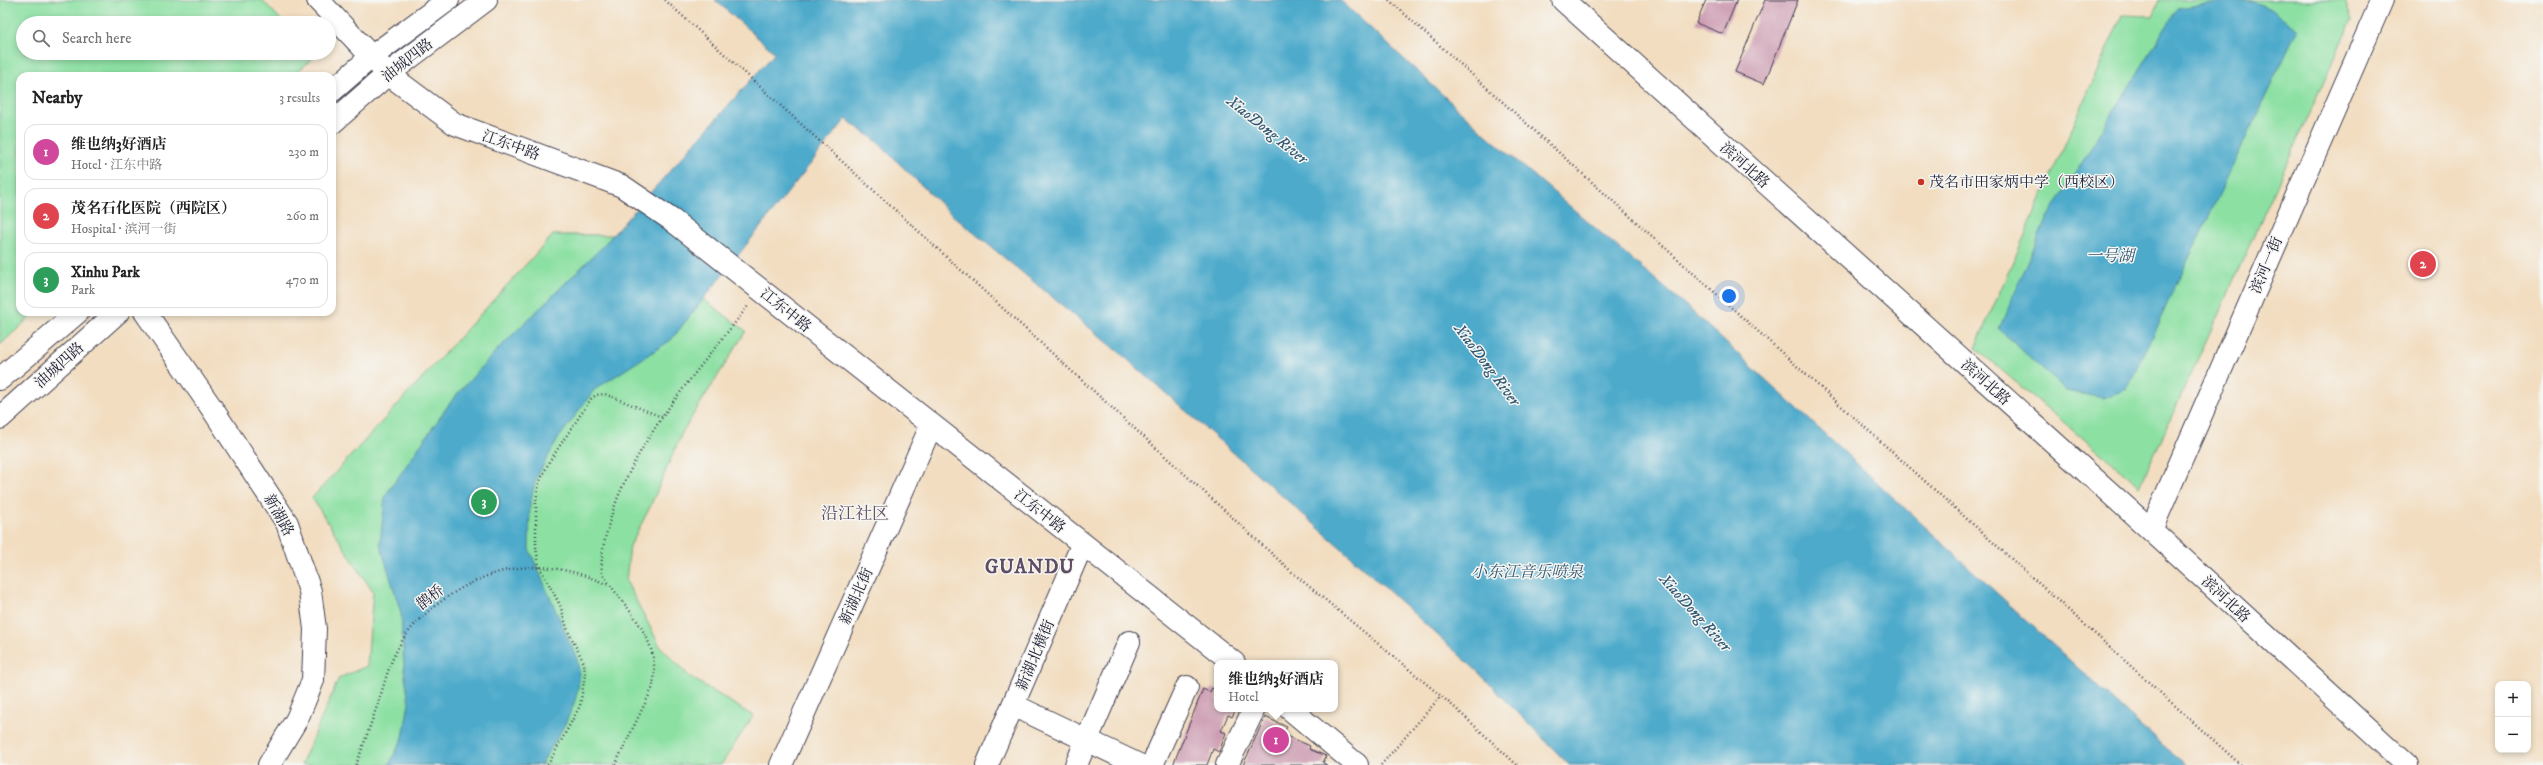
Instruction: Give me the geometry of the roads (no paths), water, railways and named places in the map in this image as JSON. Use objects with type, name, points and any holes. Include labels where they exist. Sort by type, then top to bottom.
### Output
[{"type":"street","name":"江东中路","points":[[318,0],[333,16]]},
{"type":"street","name":"油城四路","points":[[336,87],[371,56],[448,0]]},
{"type":"street","name":"油城四路","points":[[336,120],[388,74],[486,0]]},
{"type":"street","name":"滨河北路","points":[[1563,0],[2151,530],[2407,765]]},
{"type":"street","name":"滨河一街","points":[[2151,530],[2382,0]]},
{"type":"street","name":"江东中路","points":[[336,19],[388,74],[455,124],[622,186],[672,220],[931,426],[1230,660]]},
{"type":"street","name":"油城四路","points":[[0,379],[73,316]]},
{"type":"street","name":"油城四路","points":[[0,418],[114,316]]},
{"type":"street","name":"新湖路","points":[[148,316],[211,407],[287,523],[310,591],[315,629],[313,680],[297,719],[269,765]]},
{"type":"street","name":"新湖北街","points":[[781,765],[931,426]]},
{"type":"street","name":"新湖北横街","points":[[987,765],[1082,544]]},
{"type":"street","points":[[1076,765],[1129,642]]},
{"type":"street","points":[[1152,765],[1187,687]]},
{"type":"street","points":[[1013,705],[1086,741],[1140,765]]},
{"type":"street","points":[[1227,765],[1253,712]]},
{"type":"street","points":[[1294,712],[1356,765]]},
{"type":"water","points":[[715,0],[1340,0],[1482,131],[1685,305],[2155,739],[2188,765],[1569,765],[1477,671],[1340,547],[1119,352],[951,214],[875,140],[846,119],[671,340],[594,390],[558,439],[536,478],[530,504],[529,549],[577,659],[579,673],[578,688],[570,715],[541,765],[389,765],[403,737],[409,703],[404,670],[401,613],[380,544],[385,496],[452,400],[496,351],[601,248],[775,53]]},
{"type":"water","name":"一号湖","points":[[2232,0],[2260,4],[2275,12],[2297,30],[2127,389],[2103,398],[2066,391],[1999,329],[2045,222],[2178,8]]},
{"type":"place","name":"茂名市田家炳中学（西校区）","points":[[1921,182]]},
{"type":"place","name":"茂名石化医院（西院区）","points":[[2423,264]]},
{"type":"place","name":"Xinhu Park","points":[[484,502]]},
{"type":"place","name":"维也纳3好酒店","points":[[1276,740]]},
{"type":"district","name":"沿江社区","points":[[855,513]]},
{"type":"district","name":"GUANDU","points":[[1030,566]]},
{"type":"water label","name":"XiaoDong River","points":[[1268,129]]},
{"type":"water label","name":"XiaoDong River","points":[[1488,364]]},
{"type":"water label","name":"小东江音乐喷泉","points":[[1527,571]]},
{"type":"water label","name":"XiaoDong River","points":[[1696,612]]}]
